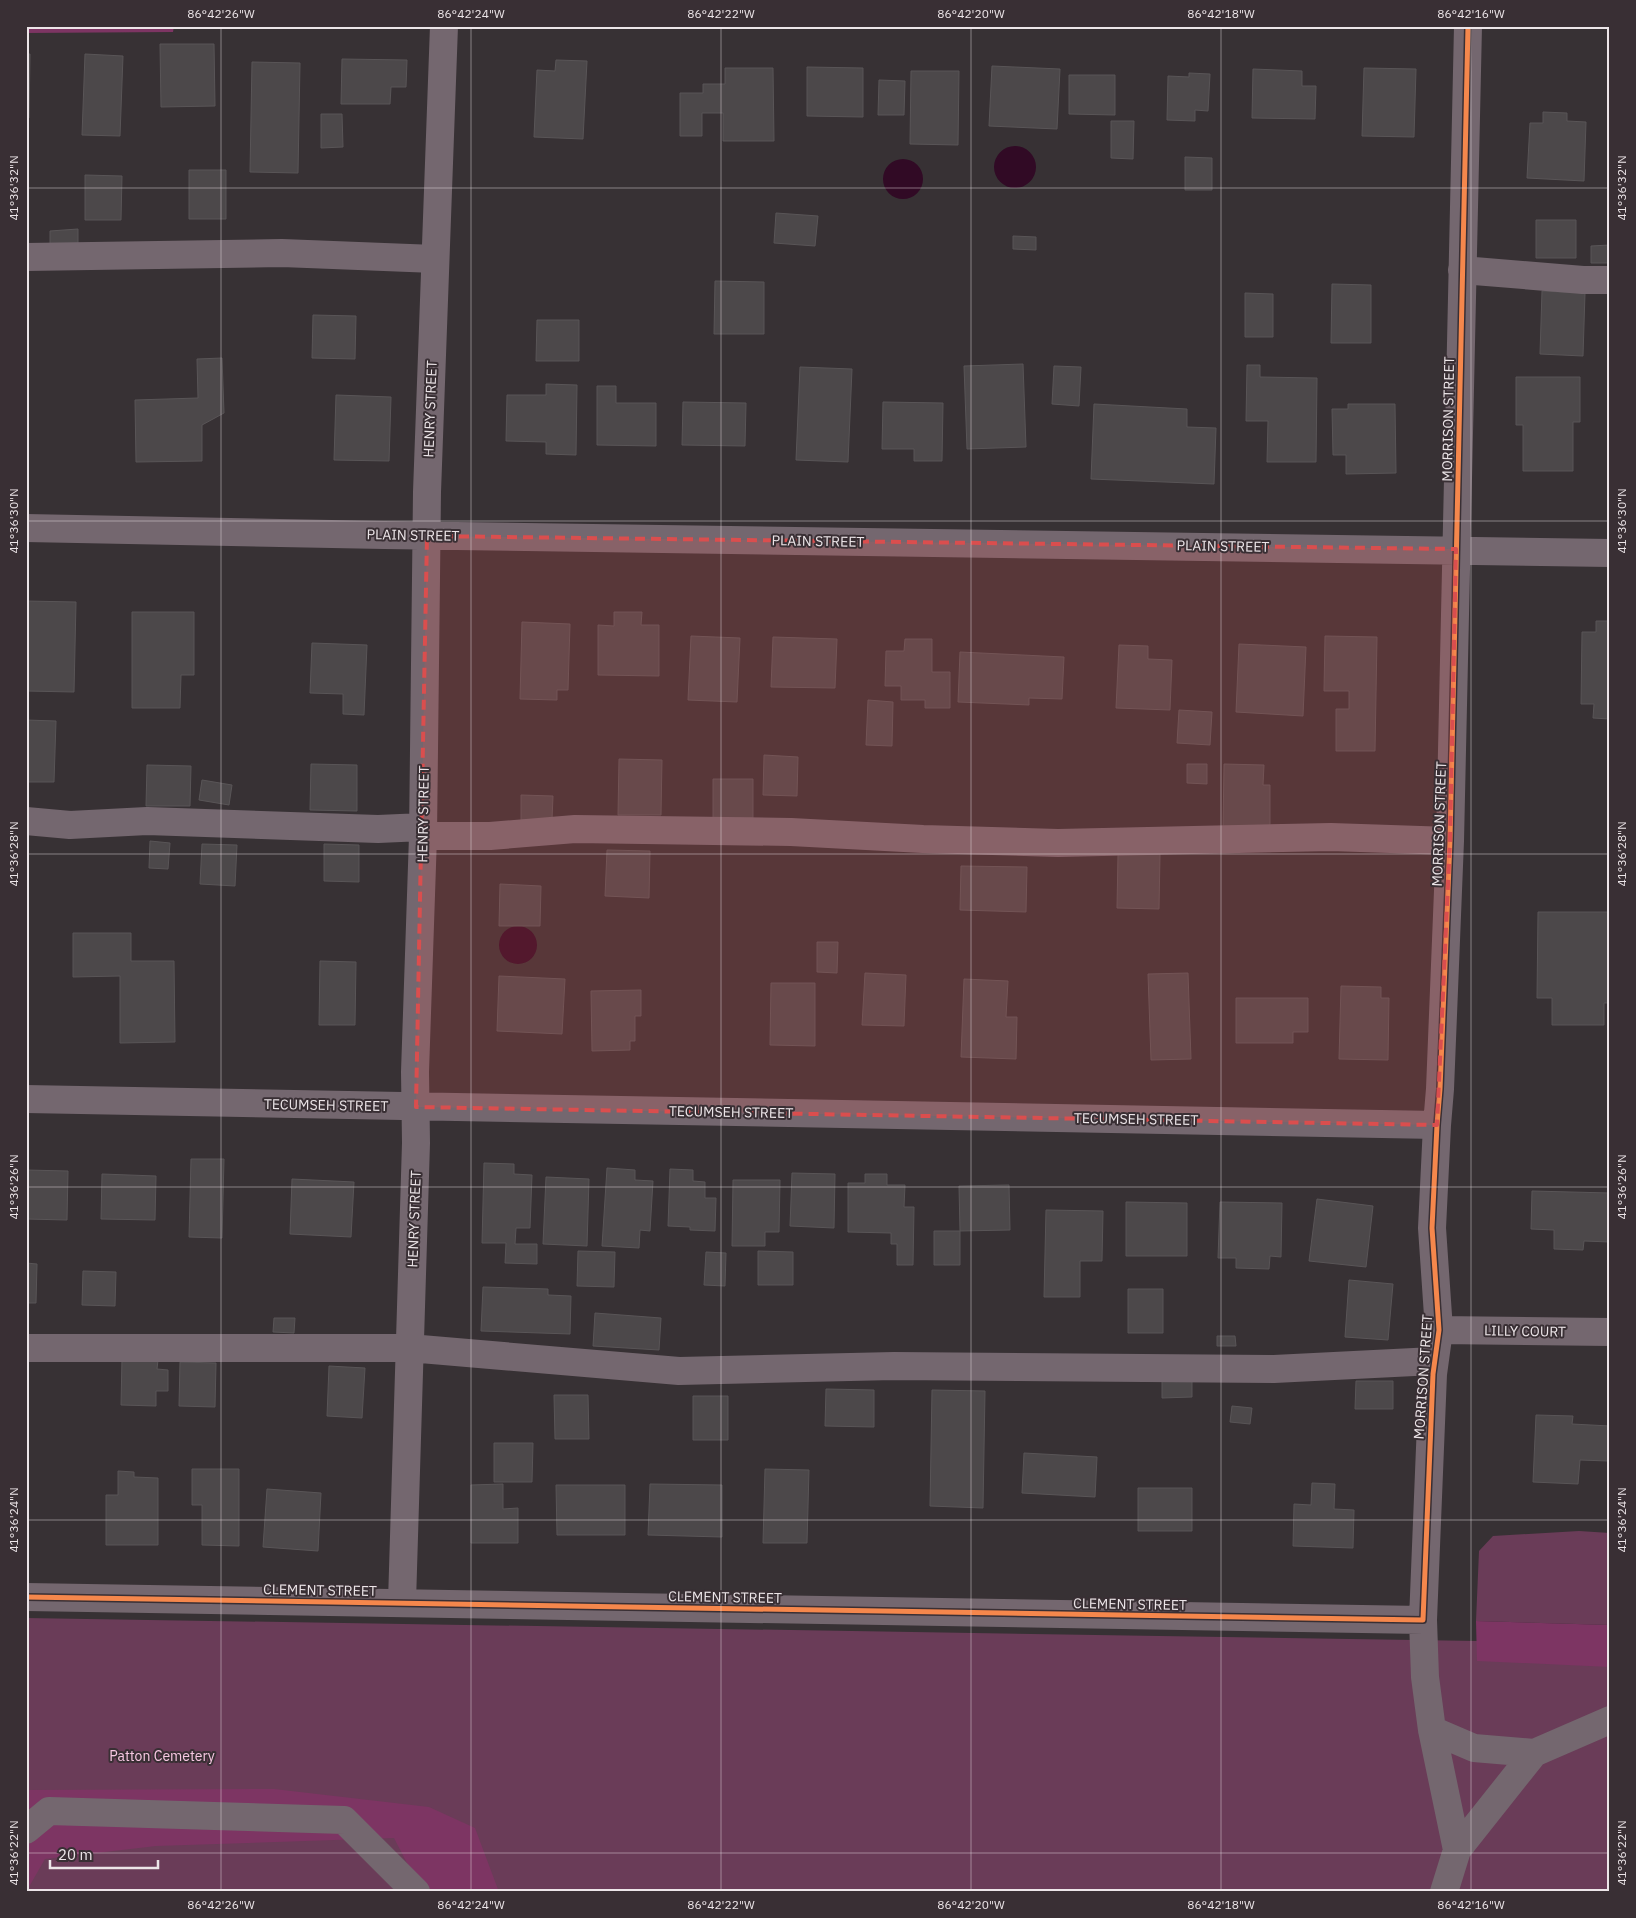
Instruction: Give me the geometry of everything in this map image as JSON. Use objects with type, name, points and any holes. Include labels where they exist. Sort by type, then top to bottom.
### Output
[{"type":"street","name":"HENRY STREET","points":[[402,1602],[423,832],[426,492],[444,26]]},
{"type":"street","name":"MORRISON STREET","points":[[1457,1850],[1432,1730],[1425,1677],[1423,1620],[1434,1361],[1439,1330],[1432,1228],[1440,1089],[1450,841],[1468,26]]},
{"type":"street","points":[[26,257],[282,253],[436,259]]},
{"type":"street","points":[[1462,270],[1583,280],[1610,280]]},
{"type":"street","name":"PLAIN STREET","points":[[26,528],[426,536],[1456,549],[1610,553]]},
{"type":"street","points":[[26,821],[70,825],[147,821],[378,829],[490,836],[575,829],[791,832],[923,839],[1058,843],[1331,837],[1450,841]]},
{"type":"street","name":"TECUMSEH STREET","points":[[26,1099],[1437,1125]]},
{"type":"street","name":"LILLY COURT","points":[[1439,1330],[1610,1332]]},
{"type":"street","points":[[26,1348],[409,1348],[679,1371],[894,1366],[1274,1369],[1434,1361]]},
{"type":"street","name":"CLEMENT STREET","points":[[26,1597],[1423,1620]]},
{"type":"street","points":[[1444,1892],[1457,1850],[1534,1753],[1610,1720]]},
{"type":"street","points":[[1432,1730],[1474,1748],[1534,1753]]},
{"type":"street","points":[[26,1830],[49,1811],[344,1820],[416,1892]]},
{"type":"highlighted area","points":[[427,536],[1456,549],[1450,841],[1437,1125],[416,1107]]},
{"type":"green space","points":[[1579,1531],[1610,1533],[1610,1625],[1476,1621],[1479,1551],[1493,1536]]},
{"type":"green space","name":"Patton Cemetery","points":[[26,1618],[1610,1643],[1610,1892],[26,1892]]},
{"type":"shaded area","points":[[26,26],[174,26],[173,32],[26,33]]},
{"type":"shaded area","points":[[1015,146],[1030,152],[1036,167],[1030,182],[1015,188],[1000,182],[994,167],[1000,152]]},
{"type":"shaded area","points":[[903,159],[917,165],[923,179],[917,193],[903,199],[889,193],[883,179],[889,165]]},
{"type":"shaded area","points":[[518,926],[532,931],[537,945],[532,959],[518,964],[504,959],[499,945],[504,931]]},
{"type":"shaded area","points":[[1476,1621],[1610,1625],[1610,1667],[1477,1661]]},
{"type":"shaded area","points":[[274,1789],[429,1807],[475,1828],[499,1892],[422,1892],[394,1838],[156,1846],[45,1859],[26,1892],[26,1790]]},
{"type":"building","points":[[160,44],[214,44],[215,106],[161,107]]},
{"type":"building","points":[[26,54],[30,54],[29,118],[26,118]]},
{"type":"building","points":[[85,54],[123,56],[120,136],[82,135]]},
{"type":"building","points":[[342,59],[407,60],[406,87],[391,87],[390,104],[341,104]]},
{"type":"building","points":[[556,60],[587,61],[583,139],[534,137],[537,70],[555,71]]},
{"type":"building","points":[[252,62],[300,63],[298,173],[250,172]]},
{"type":"building","points":[[992,66],[1060,69],[1057,129],[989,126]]},
{"type":"building","points":[[807,67],[863,68],[863,117],[807,116]]},
{"type":"building","points":[[725,68],[773,68],[774,141],[723,141],[723,113],[702,113],[702,136],[680,136],[680,93],[703,93],[703,84],[725,84]]},
{"type":"building","points":[[1364,68],[1416,69],[1414,137],[1362,136]]},
{"type":"building","points":[[1253,69],[1302,71],[1302,86],[1316,86],[1315,119],[1252,118]]},
{"type":"building","points":[[911,71],[959,71],[958,145],[910,144]]},
{"type":"building","points":[[1189,73],[1210,74],[1208,111],[1195,110],[1195,121],[1167,120],[1168,76],[1189,77]]},
{"type":"building","points":[[1069,75],[1115,75],[1115,115],[1069,114]]},
{"type":"building","points":[[879,80],[905,81],[904,115],[878,115]]},
{"type":"building","points":[[1543,112],[1567,113],[1567,121],[1586,122],[1584,181],[1527,178],[1530,123],[1543,123]]},
{"type":"building","points":[[321,114],[342,114],[343,147],[321,148]]},
{"type":"building","points":[[1111,121],[1134,121],[1133,159],[1111,158]]},
{"type":"building","points":[[1185,157],[1212,158],[1212,190],[1185,190]]},
{"type":"building","points":[[189,170],[226,170],[226,219],[189,219]]},
{"type":"building","points":[[85,175],[122,176],[121,220],[85,220]]},
{"type":"building","points":[[776,213],[818,216],[815,246],[774,243]]},
{"type":"building","points":[[1536,220],[1576,220],[1576,258],[1536,258]]},
{"type":"building","points":[[78,229],[78,245],[50,246],[50,231]]},
{"type":"building","points":[[1013,236],[1036,237],[1036,250],[1013,249]]},
{"type":"building","points":[[1610,245],[1610,263],[1591,263],[1591,246]]},
{"type":"building","points":[[715,281],[764,282],[764,334],[714,334]]},
{"type":"building","points":[[1332,284],[1371,285],[1371,343],[1331,343]]},
{"type":"building","points":[[1542,291],[1585,293],[1583,356],[1540,354]]},
{"type":"building","points":[[1245,293],[1273,294],[1273,337],[1245,337]]},
{"type":"building","points":[[313,315],[356,316],[355,359],[312,358]]},
{"type":"building","points":[[537,320],[579,320],[579,361],[536,361]]},
{"type":"building","points":[[222,358],[224,413],[202,425],[202,461],[136,462],[135,400],[198,398],[197,359]]},
{"type":"building","points":[[1023,364],[1026,447],[967,449],[964,366]]},
{"type":"building","points":[[1247,365],[1260,365],[1260,377],[1317,378],[1316,462],[1267,462],[1268,421],[1246,421]]},
{"type":"building","points":[[1054,366],[1081,367],[1079,406],[1052,404]]},
{"type":"building","points":[[800,367],[852,369],[848,462],[796,460]]},
{"type":"building","points":[[1516,377],[1580,377],[1580,422],[1573,422],[1573,471],[1523,471],[1523,425],[1516,425]]},
{"type":"building","points":[[546,384],[577,385],[576,455],[546,454],[546,442],[506,441],[507,395],[546,395]]},
{"type":"building","points":[[597,386],[616,386],[616,403],[656,403],[656,446],[597,445]]},
{"type":"building","points":[[336,395],[391,397],[389,461],[334,460]]},
{"type":"building","points":[[683,402],[746,403],[745,446],[682,445]]},
{"type":"building","points":[[883,402],[943,403],[942,461],[914,461],[914,449],[882,449]]},
{"type":"building","points":[[1094,404],[1187,409],[1187,427],[1216,428],[1214,484],[1091,479]]},
{"type":"building","points":[[1348,404],[1395,404],[1396,473],[1346,474],[1346,455],[1333,455],[1332,409],[1348,409]]},
{"type":"building","points":[[26,601],[76,602],[74,692],[26,691]]},
{"type":"building","points":[[132,612],[194,612],[194,675],[181,675],[180,708],[132,708]]},
{"type":"building","points":[[614,612],[642,612],[641,625],[659,625],[659,676],[598,675],[598,625],[614,626]]},
{"type":"building","points":[[1596,621],[1610,621],[1610,719],[1593,718],[1594,704],[1581,704],[1582,632],[1596,632]]},
{"type":"building","points":[[522,622],[570,624],[568,690],[557,690],[557,700],[520,699]]},
{"type":"building","points":[[691,636],[740,638],[737,702],[688,700]]},
{"type":"building","points":[[1325,636],[1377,637],[1375,751],[1336,751],[1336,709],[1349,709],[1349,691],[1324,691]]},
{"type":"building","points":[[773,637],[837,639],[835,688],[771,687]]},
{"type":"building","points":[[905,639],[932,639],[932,672],[950,672],[950,708],[925,708],[925,700],[901,700],[901,686],[885,686],[886,651],[904,651]]},
{"type":"building","points":[[312,643],[367,645],[364,715],[343,714],[343,694],[310,693]]},
{"type":"building","points":[[1239,644],[1306,647],[1303,716],[1236,712]]},
{"type":"building","points":[[1119,645],[1148,646],[1148,659],[1172,660],[1170,710],[1116,708]]},
{"type":"building","points":[[960,652],[1064,657],[1062,699],[1029,698],[1029,705],[958,702]]},
{"type":"building","points":[[868,700],[893,702],[892,746],[866,745]]},
{"type":"building","points":[[1179,710],[1212,712],[1210,745],[1177,743]]},
{"type":"building","points":[[26,720],[56,721],[54,782],[26,782]]},
{"type":"building","points":[[764,755],[798,757],[797,796],[763,795]]},
{"type":"building","points":[[619,759],[662,760],[661,815],[618,815]]},
{"type":"building","points":[[311,764],[357,765],[357,811],[310,810]]},
{"type":"building","points":[[1187,764],[1207,764],[1207,784],[1187,783]]},
{"type":"building","points":[[1224,764],[1264,765],[1263,785],[1270,785],[1270,829],[1223,829]]},
{"type":"building","points":[[147,765],[191,766],[190,806],[146,806]]},
{"type":"building","points":[[713,779],[753,779],[753,818],[713,818]]},
{"type":"building","points":[[202,780],[232,785],[229,805],[199,800]]},
{"type":"building","points":[[521,795],[553,796],[552,820],[521,820]]},
{"type":"building","points":[[150,841],[170,843],[168,869],[149,868]]},
{"type":"building","points":[[202,844],[237,845],[235,886],[200,884]]},
{"type":"building","points":[[324,844],[359,845],[359,882],[324,881]]},
{"type":"building","points":[[607,850],[650,851],[649,898],[605,896]]},
{"type":"building","points":[[1118,854],[1160,854],[1159,909],[1117,908]]},
{"type":"building","points":[[961,866],[1027,867],[1026,912],[960,910]]},
{"type":"building","points":[[500,884],[541,886],[540,926],[499,926]]},
{"type":"building","points":[[1538,912],[1610,912],[1610,1003],[1604,1003],[1604,1025],[1552,1025],[1552,998],[1537,998]]},
{"type":"building","points":[[73,933],[131,933],[131,961],[174,961],[175,1042],[120,1043],[120,976],[73,977]]},
{"type":"building","points":[[817,942],[838,942],[837,973],[817,972]]},
{"type":"building","points":[[320,961],[356,962],[355,1025],[319,1025]]},
{"type":"building","points":[[865,973],[906,975],[904,1026],[862,1025]]},
{"type":"building","points":[[1188,973],[1191,1059],[1151,1060],[1148,974]]},
{"type":"building","points":[[499,976],[565,979],[562,1034],[497,1031]]},
{"type":"building","points":[[964,979],[1008,981],[1006,1017],[1017,1017],[1016,1059],[961,1057]]},
{"type":"building","points":[[771,983],[815,983],[815,1046],[770,1045]]},
{"type":"building","points":[[1341,986],[1381,987],[1381,998],[1389,998],[1388,1060],[1339,1059]]},
{"type":"building","points":[[641,990],[641,1016],[635,1016],[635,1041],[630,1041],[630,1050],[592,1051],[591,991]]},
{"type":"building","points":[[1236,998],[1308,998],[1308,1032],[1293,1032],[1293,1043],[1236,1043]]},
{"type":"building","points":[[191,1159],[224,1159],[222,1238],[189,1237]]},
{"type":"building","points":[[484,1163],[514,1164],[514,1174],[532,1175],[530,1228],[516,1228],[515,1244],[537,1244],[537,1264],[505,1263],[506,1243],[482,1243]]},
{"type":"building","points":[[607,1168],[635,1170],[635,1180],[653,1181],[650,1231],[640,1230],[639,1248],[602,1246]]},
{"type":"building","points":[[670,1169],[693,1170],[693,1181],[705,1182],[705,1198],[716,1198],[715,1231],[690,1230],[690,1227],[668,1226]]},
{"type":"building","points":[[26,1170],[68,1171],[67,1220],[26,1219]]},
{"type":"building","points":[[792,1173],[835,1174],[834,1228],[790,1226]]},
{"type":"building","points":[[102,1174],[156,1176],[155,1220],[101,1219]]},
{"type":"building","points":[[865,1174],[887,1174],[887,1185],[905,1185],[904,1207],[914,1207],[913,1265],[897,1265],[897,1244],[891,1244],[891,1233],[848,1232],[848,1183],[865,1183]]},
{"type":"building","points":[[546,1177],[589,1179],[587,1246],[543,1244]]},
{"type":"building","points":[[292,1179],[354,1182],[351,1237],[290,1234]]},
{"type":"building","points":[[733,1180],[780,1180],[779,1232],[765,1232],[765,1246],[732,1246]]},
{"type":"building","points":[[1009,1185],[1010,1230],[960,1231],[959,1186]]},
{"type":"building","points":[[1532,1191],[1610,1193],[1610,1242],[1584,1241],[1583,1250],[1554,1249],[1554,1230],[1531,1229]]},
{"type":"building","points":[[1317,1199],[1373,1206],[1366,1267],[1309,1261]]},
{"type":"building","points":[[1126,1202],[1187,1203],[1187,1256],[1126,1256]]},
{"type":"building","points":[[1220,1202],[1282,1203],[1281,1257],[1270,1256],[1269,1269],[1236,1268],[1236,1258],[1218,1258]]},
{"type":"building","points":[[1046,1210],[1103,1211],[1102,1261],[1080,1261],[1080,1297],[1044,1297]]},
{"type":"building","points":[[934,1231],[960,1231],[960,1265],[934,1265]]},
{"type":"building","points":[[578,1251],[615,1252],[614,1287],[577,1286]]},
{"type":"building","points":[[758,1251],[793,1252],[793,1285],[758,1285]]},
{"type":"building","points":[[706,1252],[726,1253],[725,1286],[704,1285]]},
{"type":"building","points":[[26,1263],[37,1264],[36,1303],[26,1303]]},
{"type":"building","points":[[83,1271],[116,1272],[115,1306],[82,1305]]},
{"type":"building","points":[[1349,1280],[1393,1284],[1388,1340],[1345,1337]]},
{"type":"building","points":[[483,1287],[548,1289],[548,1295],[571,1296],[570,1334],[481,1331]]},
{"type":"building","points":[[1128,1289],[1163,1289],[1163,1333],[1128,1333]]},
{"type":"building","points":[[595,1313],[661,1318],[659,1350],[593,1346]]},
{"type":"building","points":[[274,1318],[295,1318],[294,1333],[273,1332]]},
{"type":"building","points":[[1217,1336],[1235,1336],[1236,1346],[1217,1346]]},
{"type":"building","points":[[122,1358],[158,1360],[157,1369],[168,1370],[168,1391],[156,1391],[156,1406],[121,1405]]},
{"type":"building","points":[[180,1362],[216,1363],[215,1407],[179,1406]]},
{"type":"building","points":[[329,1366],[365,1368],[362,1418],[327,1416]]},
{"type":"building","points":[[1192,1379],[1192,1397],[1162,1398],[1162,1380]]},
{"type":"building","points":[[1356,1381],[1393,1381],[1393,1409],[1355,1409]]},
{"type":"building","points":[[826,1389],[874,1390],[874,1427],[825,1426]]},
{"type":"building","points":[[932,1390],[985,1391],[983,1508],[930,1506]]},
{"type":"building","points":[[554,1395],[588,1395],[589,1439],[555,1439]]},
{"type":"building","points":[[693,1396],[728,1396],[728,1440],[693,1440]]},
{"type":"building","points":[[1232,1406],[1252,1408],[1250,1424],[1230,1422]]},
{"type":"building","points":[[1536,1415],[1573,1416],[1572,1424],[1610,1426],[1608,1461],[1580,1460],[1578,1484],[1533,1482]]},
{"type":"building","points":[[494,1443],[533,1443],[532,1482],[494,1482]]},
{"type":"building","points":[[1024,1453],[1097,1457],[1095,1497],[1022,1493]]},
{"type":"building","points":[[192,1469],[239,1469],[239,1546],[202,1545],[202,1505],[192,1505]]},
{"type":"building","points":[[765,1469],[809,1470],[807,1543],[763,1543]]},
{"type":"building","points":[[118,1471],[134,1472],[134,1477],[158,1478],[158,1545],[106,1545],[106,1495],[118,1495]]},
{"type":"building","points":[[1312,1483],[1335,1484],[1334,1509],[1354,1510],[1353,1548],[1293,1546],[1294,1504],[1311,1505]]},
{"type":"building","points":[[503,1484],[503,1509],[518,1508],[518,1543],[471,1543],[471,1485]]},
{"type":"building","points":[[650,1484],[722,1485],[722,1537],[648,1535]]},
{"type":"building","points":[[556,1485],[625,1485],[625,1535],[557,1535]]},
{"type":"building","points":[[1138,1488],[1192,1488],[1192,1531],[1138,1531]]},
{"type":"building","points":[[267,1489],[321,1493],[318,1551],[263,1547]]},
{"type":"cycle path","points":[[26,1597],[1423,1620],[1433,1374],[1439,1330],[1432,1228],[1440,1089],[1450,841],[1468,26]]}]
